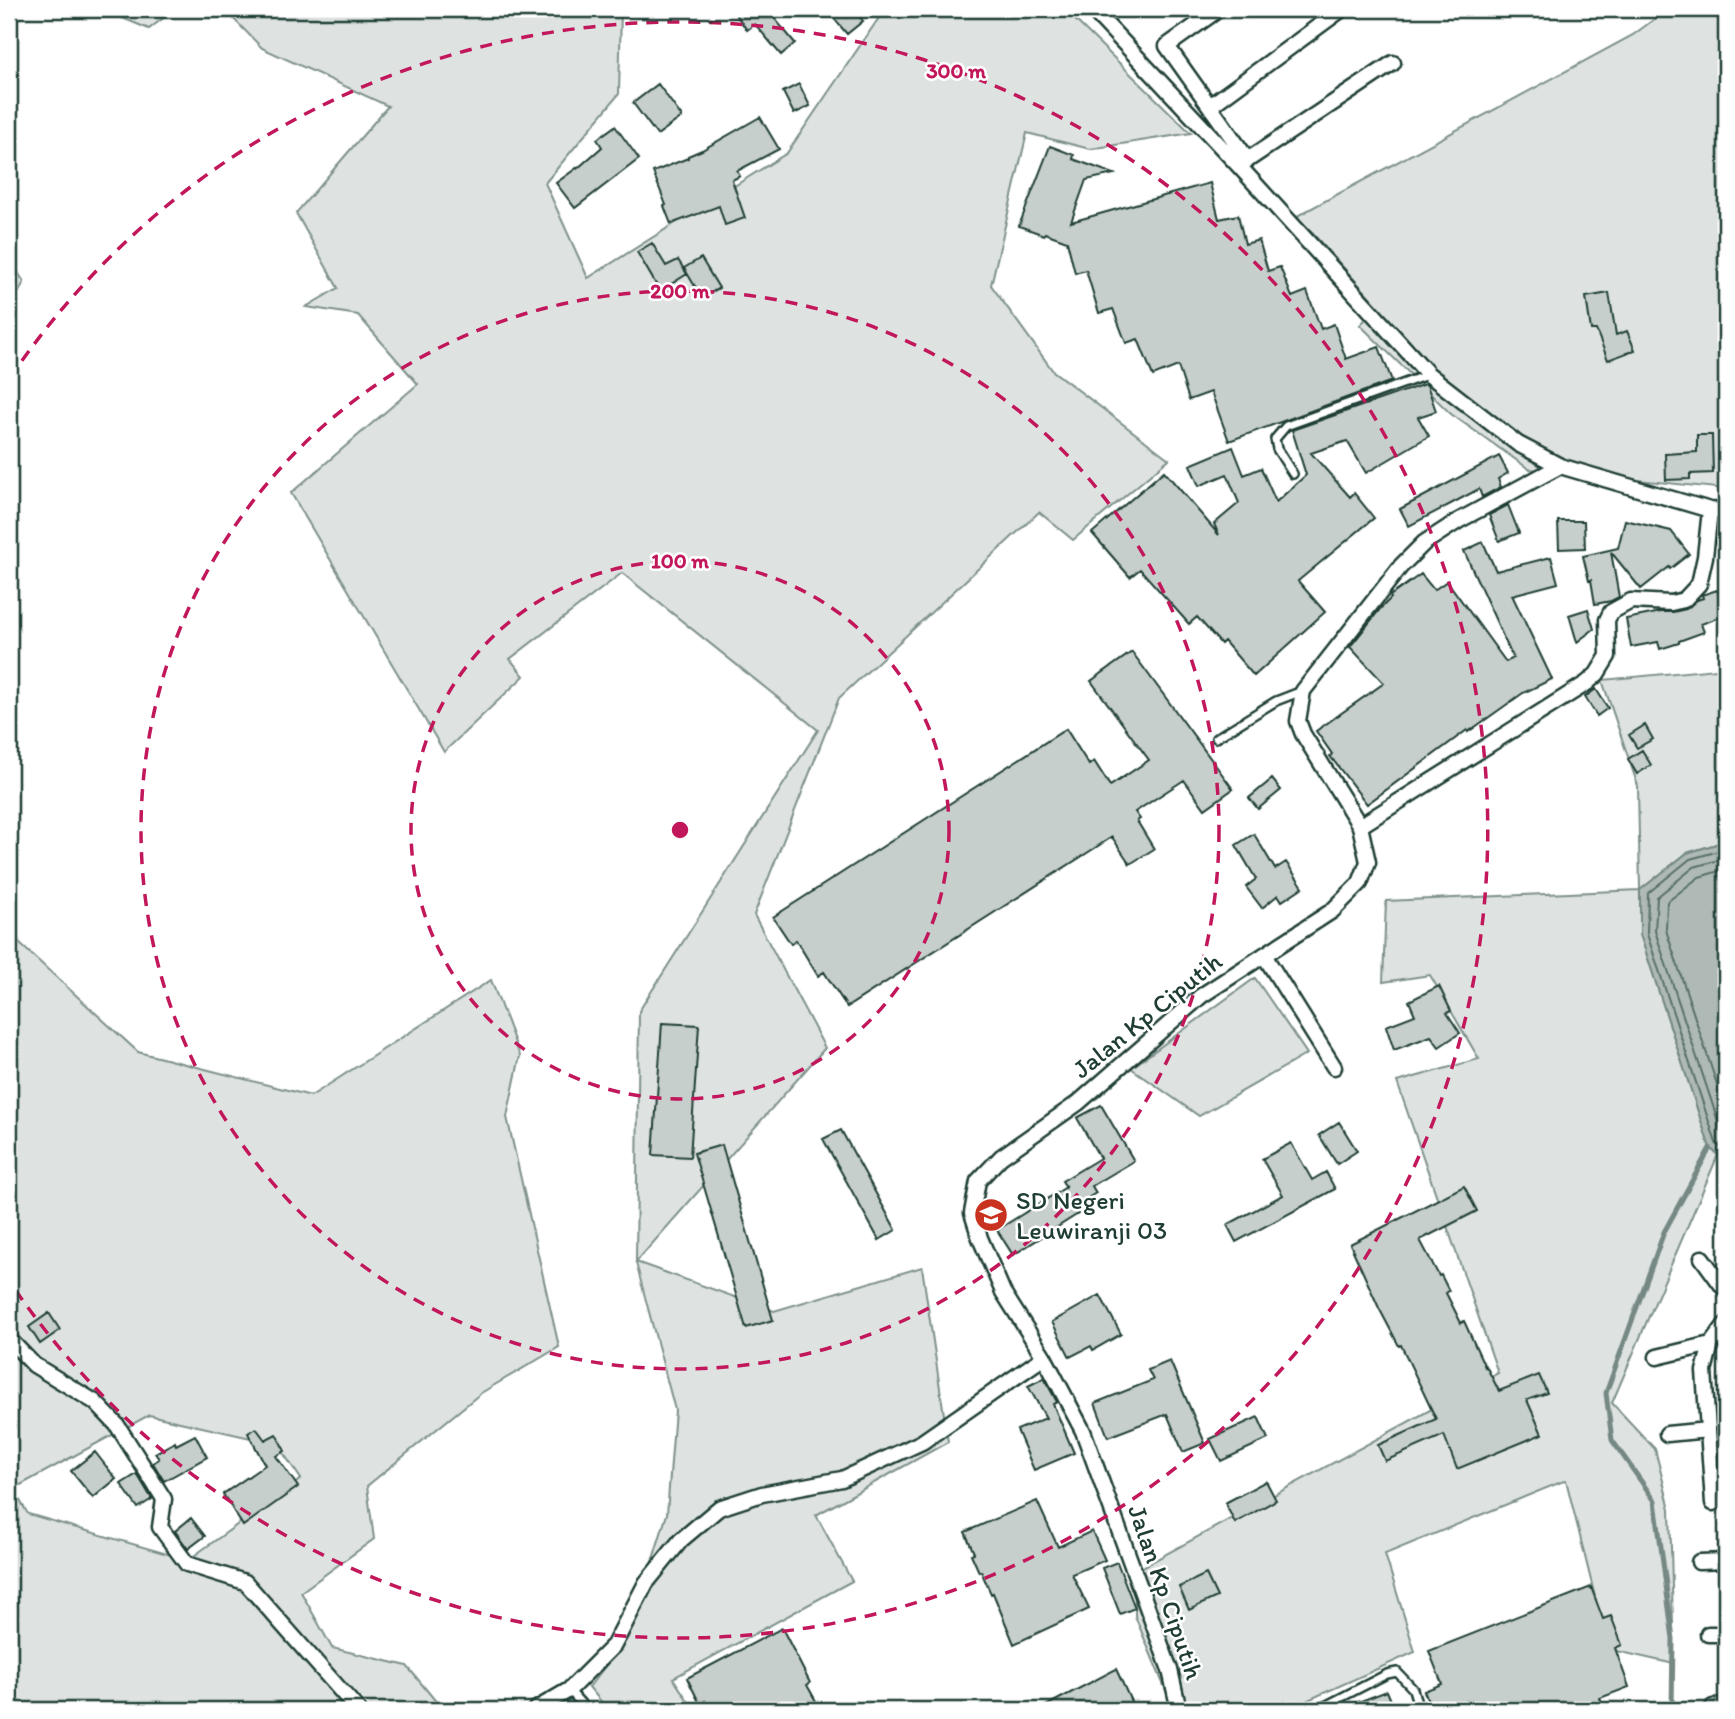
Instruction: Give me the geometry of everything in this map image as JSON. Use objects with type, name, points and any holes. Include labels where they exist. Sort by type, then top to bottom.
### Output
[{"type":"street","points":[[1092,9],[1244,163],[1428,374],[1518,444],[1560,466],[1710,510],[1726,511]]},
{"type":"street","points":[[1219,9],[1167,46],[1210,106],[1244,163]]},
{"type":"street","points":[[1210,106],[1342,9]]},
{"type":"street","points":[[1244,163],[1393,63]]},
{"type":"street","points":[[1303,691],[1401,566],[1424,543],[1458,521],[1560,466]]},
{"type":"street","points":[[1360,826],[1587,684],[1608,656],[1607,620],[1611,612],[1631,601],[1671,603],[1684,600],[1699,584],[1710,510]]},
{"type":"street","name":"Jalan Kp Ciputih","points":[[1179,1710],[1170,1670],[1083,1431],[1044,1357],[1003,1292],[972,1213],[978,1181],[1001,1157],[1078,1103],[1201,996],[1332,911],[1360,883],[1368,862],[1360,826],[1303,734],[1298,721],[1303,691]]},
{"type":"street","points":[[1265,955],[1334,1067]]},
{"type":"street","points":[[1702,1258],[1726,1291]]},
{"type":"street","points":[[1713,1503],[1704,1371],[1711,1344],[1726,1324]]},
{"type":"street","points":[[9,1339],[34,1365],[95,1402],[117,1425],[164,1499],[160,1527],[187,1564],[245,1582],[358,1710]]},
{"type":"street","points":[[1657,1357],[1711,1344]]},
{"type":"street","points":[[535,1710],[569,1690],[614,1645],[646,1583],[681,1540],[719,1508],[762,1494],[842,1479],[899,1453],[922,1442],[1044,1357]]},
{"type":"street","points":[[1667,1434],[1708,1430]]},
{"type":"street","points":[[1699,1562],[1726,1561]]},
{"type":"street","points":[[1708,1634],[1726,1634]]},
{"type":"lane","points":[[1293,474],[1277,449],[1275,439],[1286,426],[1428,374]]},
{"type":"lane","points":[[1216,738],[1276,701],[1303,691]]},
{"type":"lane","points":[[1317,1710],[1387,1674],[1397,1672],[1413,1689],[1419,1710]]},
{"type":"lane","points":[[569,1690],[587,1710]]},
{"type":"shaded area","points":[[101,9],[175,9],[149,29]]},
{"type":"shaded area","points":[[224,9],[621,9],[619,94],[545,183],[588,278],[787,153],[885,9],[1064,9],[1191,133],[1090,149],[1027,133],[991,285],[1053,371],[1169,459],[1073,540],[1039,512],[839,698],[754,915],[825,1048],[636,1262],[639,1011],[818,730],[622,573],[510,659],[524,676],[444,752],[291,493],[418,384],[358,315],[306,307],[338,288],[296,213],[388,106],[262,48]]},
{"type":"shaded area","points":[[1668,9],[1726,9],[1726,489],[1529,469],[1451,414],[1360,325],[1378,306],[1297,216],[1633,35]]},
{"type":"shaded area","points":[[9,258],[24,282],[9,311]]},
{"type":"shaded area","points":[[1726,668],[1726,841],[1687,853],[1640,891],[1640,934],[1710,1148],[1718,1155],[1612,1403],[1655,1449],[1670,1509],[1674,1664],[1608,1649],[1566,1480],[1385,1554],[1415,1652],[1286,1710],[1174,1710],[1135,1616],[1135,1571],[1498,1373],[1397,1082],[1479,1059],[1430,975],[1383,982],[1386,901],[1640,890],[1638,786],[1602,680]]},
{"type":"shaded area","points":[[9,919],[20,944],[138,1052],[311,1096],[491,980],[520,1056],[507,1117],[559,1347],[481,1393],[367,1486],[374,1539],[301,1592],[332,1648],[407,1666],[443,1710],[9,1710]],"holes":[[[149,1415],[277,1444],[301,1479],[188,1560],[28,1514],[13,1489]]]},
{"type":"shaded area","points":[[1255,978],[1307,1054],[1199,1116],[1131,1068]]},
{"type":"shaded area","points":[[636,1262],[774,1311],[922,1267],[948,1442],[816,1515],[852,1581],[673,1678],[694,1710],[608,1710],[589,1687],[629,1636],[667,1514],[675,1410]]},
{"type":"water","points":[[1726,841],[1726,1154],[1718,1155],[1710,1148],[1640,934],[1640,890],[1687,853]]},
{"type":"building","points":[[732,9],[775,9],[770,13],[795,43],[781,55],[755,24],[747,30]]},
{"type":"building","points":[[826,9],[854,9],[863,21],[847,34]]},
{"type":"building","points":[[658,84],[682,117],[657,135],[633,103]]},
{"type":"building","points":[[799,84],[810,106],[794,114],[783,92]]},
{"type":"building","points":[[760,117],[779,149],[737,171],[740,176],[732,180],[745,218],[725,225],[719,206],[671,224],[653,172],[688,158]]},
{"type":"building","points":[[615,126],[639,159],[575,208],[556,183],[602,147],[597,139]]},
{"type":"building","points":[[1050,146],[1074,155],[1073,159],[1114,174],[1086,180],[1071,222],[1210,183],[1219,219],[1238,215],[1245,244],[1259,240],[1268,271],[1280,267],[1292,297],[1307,291],[1321,329],[1334,324],[1346,359],[1379,347],[1392,381],[1229,441],[1211,392],[1189,400],[1178,366],[1153,376],[1138,339],[1126,343],[1113,309],[1099,313],[1086,270],[1075,273],[1067,241],[1019,226]]},
{"type":"building","points":[[652,243],[666,266],[678,260],[687,274],[660,291],[637,252]]},
{"type":"building","points":[[701,258],[719,288],[702,298],[684,268]]},
{"type":"building","points":[[1609,293],[1616,335],[1627,331],[1635,350],[1608,360],[1596,330],[1591,330],[1586,297]]},
{"type":"building","points":[[1425,384],[1436,411],[1418,417],[1429,436],[1366,473],[1347,441],[1311,453],[1350,497],[1354,493],[1374,518],[1298,581],[1325,612],[1254,676],[1224,641],[1221,644],[1197,617],[1189,624],[1140,569],[1130,577],[1092,533],[1164,471],[1219,535],[1214,524],[1239,503],[1227,474],[1199,486],[1190,465],[1233,447],[1244,475],[1261,468],[1276,502],[1306,475],[1292,430]]},
{"type":"building","points":[[1697,435],[1712,435],[1713,473],[1690,474],[1690,479],[1666,480],[1665,454],[1697,452]]},
{"type":"building","points":[[1499,456],[1508,473],[1498,479],[1501,487],[1482,497],[1479,489],[1409,526],[1400,509]]},
{"type":"building","points":[[1508,505],[1519,533],[1499,541],[1489,515]]},
{"type":"building","points":[[1625,520],[1671,531],[1689,554],[1641,589],[1611,552],[1619,597],[1595,604],[1583,556],[1618,548]]},
{"type":"building","points":[[1558,521],[1584,521],[1585,548],[1559,549]]},
{"type":"building","points":[[1483,542],[1496,571],[1551,557],[1558,583],[1512,595],[1552,679],[1523,693],[1468,732],[1467,730],[1367,804],[1330,756],[1332,754],[1316,731],[1384,683],[1350,647],[1390,596],[1421,574],[1434,590],[1447,581],[1506,662],[1513,658],[1464,551]]},
{"type":"building","points":[[1717,590],[1726,615],[1701,624],[1704,632],[1660,649],[1658,642],[1631,647],[1626,619],[1686,609],[1703,598],[1702,595]]},
{"type":"building","points":[[1588,609],[1594,629],[1577,642],[1569,615]]},
{"type":"building","points":[[1132,652],[1233,789],[1205,809],[1184,780],[1135,812],[1140,819],[1137,821],[1154,849],[1130,864],[1112,837],[847,1007],[824,972],[818,976],[796,940],[791,944],[773,917],[1066,729],[1089,765],[1094,761],[1110,786],[1149,760],[1091,681]]},
{"type":"building","points":[[1596,689],[1608,708],[1597,716],[1585,697]]},
{"type":"building","points":[[1645,725],[1653,739],[1637,748],[1629,735]]},
{"type":"building","points":[[1642,750],[1651,765],[1637,774],[1628,759]]},
{"type":"building","points":[[1272,779],[1281,790],[1258,809],[1249,798]]},
{"type":"building","points":[[1254,834],[1275,869],[1286,862],[1303,887],[1282,901],[1278,895],[1262,908],[1246,887],[1256,879],[1236,845]]},
{"type":"building","points":[[1439,986],[1451,1011],[1447,1013],[1460,1033],[1439,1047],[1431,1036],[1394,1050],[1386,1026],[1415,1015],[1409,1001]]},
{"type":"building","points":[[662,1023],[699,1025],[690,1157],[653,1155]]},
{"type":"building","points":[[1101,1105],[1134,1161],[1092,1186],[1096,1193],[1073,1207],[1078,1214],[1013,1255],[997,1230],[1066,1187],[1062,1181],[1100,1158],[1077,1118]]},
{"type":"building","points":[[1339,1122],[1357,1151],[1337,1164],[1319,1135]]},
{"type":"building","points":[[841,1130],[896,1230],[879,1240],[823,1139]]},
{"type":"building","points":[[1291,1143],[1312,1180],[1326,1172],[1335,1189],[1236,1242],[1227,1225],[1283,1195],[1262,1159]]},
{"type":"building","points":[[722,1145],[773,1320],[746,1328],[694,1153]]},
{"type":"building","points":[[1464,1186],[1477,1211],[1420,1240],[1439,1276],[1441,1275],[1449,1291],[1446,1293],[1461,1323],[1464,1321],[1499,1391],[1539,1375],[1547,1393],[1527,1400],[1542,1434],[1457,1469],[1444,1435],[1385,1461],[1378,1445],[1436,1419],[1401,1345],[1399,1346],[1379,1308],[1350,1244]]},
{"type":"building","points":[[1100,1295],[1121,1334],[1093,1350],[1091,1346],[1070,1357],[1052,1322]]},
{"type":"building","points":[[49,1313],[60,1330],[40,1344],[29,1327]]},
{"type":"building","points":[[1170,1361],[1205,1443],[1183,1452],[1167,1414],[1108,1437],[1095,1403],[1153,1380],[1148,1370]]},
{"type":"building","points":[[1044,1378],[1057,1402],[1053,1404],[1074,1453],[1034,1470],[1017,1430],[1046,1418],[1028,1386]]},
{"type":"building","points":[[1258,1417],[1268,1439],[1221,1461],[1210,1439]]},
{"type":"building","points":[[256,1428],[265,1440],[276,1434],[285,1451],[276,1456],[298,1487],[243,1526],[223,1494],[265,1465],[248,1433]]},
{"type":"building","points":[[195,1435],[207,1457],[164,1481],[153,1463],[159,1459],[155,1453]]},
{"type":"building","points":[[95,1452],[116,1479],[93,1498],[71,1471]]},
{"type":"building","points":[[137,1474],[152,1499],[138,1508],[121,1484]]},
{"type":"building","points":[[1266,1481],[1276,1500],[1235,1523],[1225,1503]]},
{"type":"building","points":[[1037,1501],[1058,1547],[1092,1531],[1105,1560],[1072,1574],[1089,1609],[1014,1644],[993,1593],[991,1594],[971,1554],[974,1553],[965,1532]]},
{"type":"building","points":[[191,1518],[205,1536],[188,1549],[175,1531]]},
{"type":"building","points":[[1117,1562],[1135,1608],[1120,1614],[1102,1568]]},
{"type":"building","points":[[1206,1574],[1217,1597],[1189,1610],[1179,1587]]},
{"type":"building","points":[[1591,1587],[1603,1619],[1611,1616],[1622,1645],[1615,1648],[1629,1687],[1600,1698],[1604,1710],[1432,1710],[1424,1691],[1442,1684],[1429,1651]]},
{"type":"building","points":[[782,1628],[821,1710],[710,1710],[705,1701],[700,1704],[687,1678]]},
{"type":"building","points":[[1116,1669],[1135,1710],[1038,1710]]},
{"type":"building","points":[[1387,1691],[1395,1710],[1340,1710],[1340,1709]]},
{"type":"waterway","points":[[1672,1710],[1673,1639],[1655,1501],[1612,1440],[1606,1393],[1664,1232],[1710,1148]]},
{"type":"place","name":"SD Negeri Leuwiranji 03","points":[[991,1215]]}]
